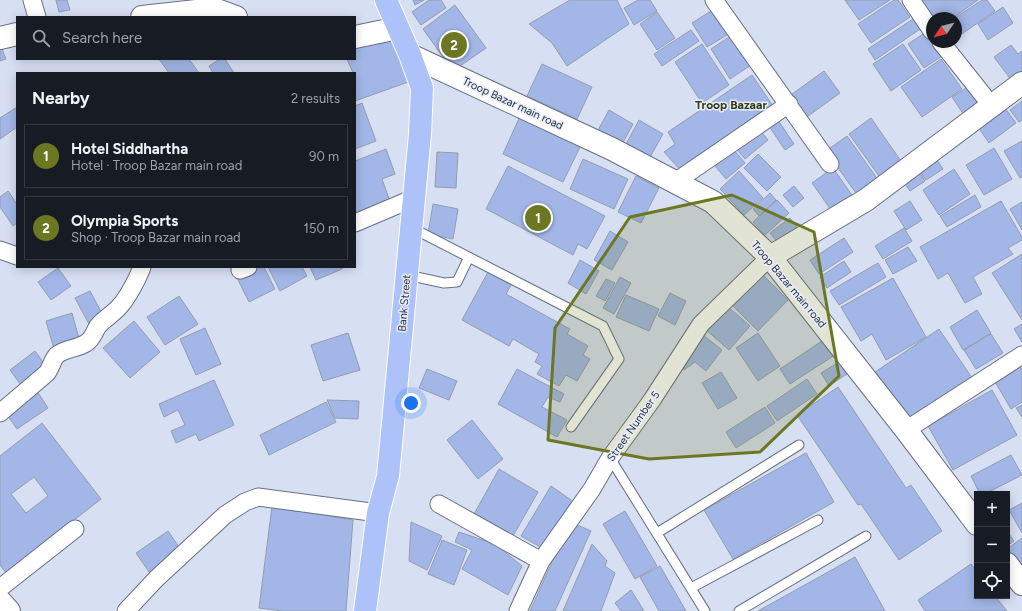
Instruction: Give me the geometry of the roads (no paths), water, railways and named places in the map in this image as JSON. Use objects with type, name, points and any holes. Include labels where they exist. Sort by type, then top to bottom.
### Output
[{"type":"main road","name":"Bank Street","points":[[365,611],[378,513],[388,476],[420,134],[422,88],[410,55],[386,0]]},
{"type":"street","points":[[32,0],[37,16]]},
{"type":"street","points":[[40,0],[43,16]]},
{"type":"street","points":[[714,0],[830,164]]},
{"type":"street","points":[[911,0],[926,22]]},
{"type":"street","points":[[148,16],[218,5],[234,16]]},
{"type":"street","points":[[356,37],[398,28]]},
{"type":"street","points":[[0,38],[16,34]]},
{"type":"street","points":[[946,48],[991,105]]},
{"type":"street","name":"Troop Bazar main road","points":[[410,55],[612,149],[713,202],[770,258],[906,430],[974,520]]},
{"type":"street","points":[[770,258],[866,200],[1022,83]]},
{"type":"street","points":[[675,182],[789,104]]},
{"type":"street","points":[[356,223],[414,198]]},
{"type":"street","points":[[0,250],[16,256]]},
{"type":"street","name":"Street Number 5","points":[[518,611],[541,561],[592,489],[610,458],[652,400],[701,324],[770,258]]},
{"type":"street","points":[[0,413],[47,373],[51,369],[53,360],[58,355],[90,341],[99,325],[121,306],[139,276],[142,268]]},
{"type":"street","points":[[906,430],[1022,355]]},
{"type":"street","points":[[126,611],[156,579],[196,541],[225,515],[245,502],[258,497],[378,513]]},
{"type":"street","points":[[439,504],[541,561]]},
{"type":"street","points":[[0,588],[75,528]]},
{"type":"street","points":[[1010,568],[1022,584]]},
{"type":"street","points":[[0,601],[9,611]]},
{"type":"lane","points":[[411,227],[602,326],[619,359],[571,427]]},
{"type":"lane","points":[[406,275],[444,283],[457,282],[469,257]]},
{"type":"lane","points":[[657,534],[799,445]]},
{"type":"lane","points":[[610,458],[705,611]]},
{"type":"lane","points":[[691,588],[818,520]]},
{"type":"lane","points":[[739,611],[866,536]]},
{"type":"place","name":"Olympia Sports","points":[[454,45]]},
{"type":"place","name":"Hotel Siddhartha","points":[[538,218]]},
{"type":"district","name":"Troop Bazaar","points":[[731,105]]}]
